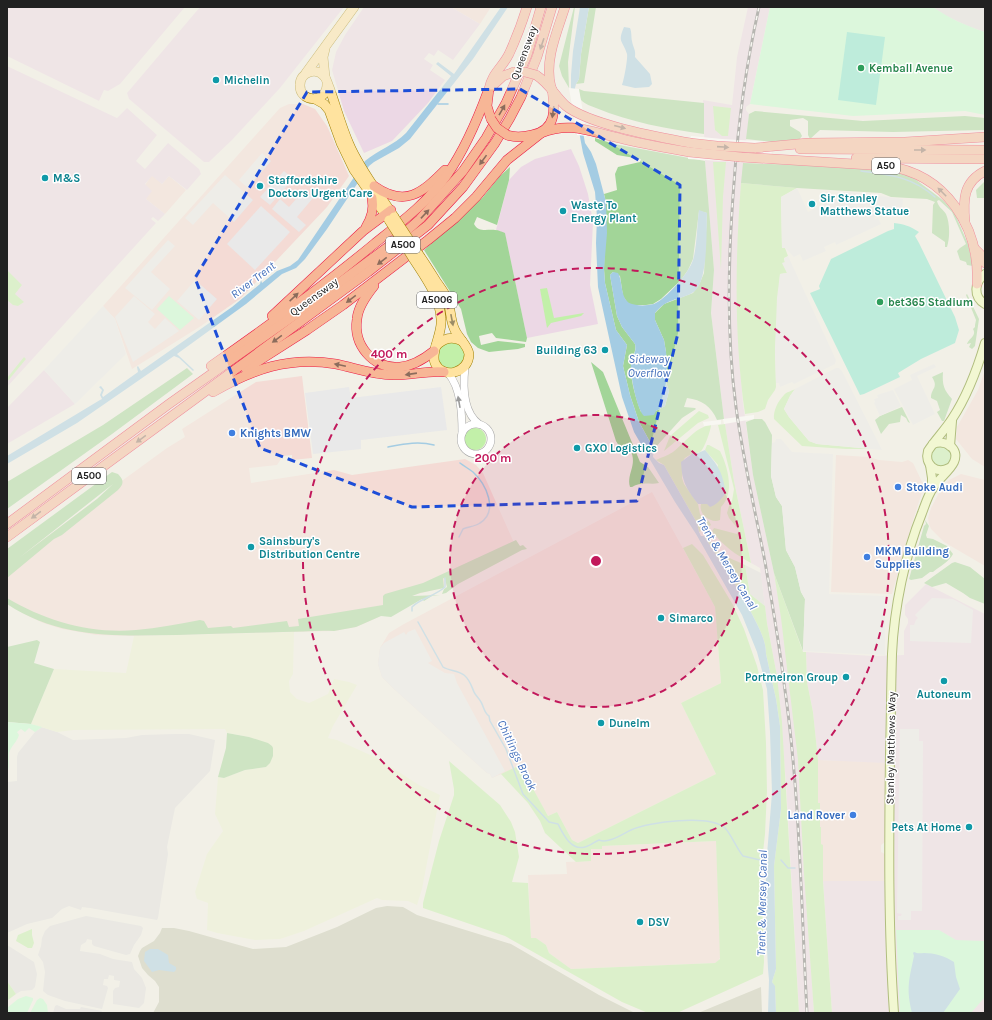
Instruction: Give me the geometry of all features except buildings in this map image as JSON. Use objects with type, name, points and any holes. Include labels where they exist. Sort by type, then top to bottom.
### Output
[{"type":"highway","points":[[211,366],[342,271],[420,205],[440,183],[446,176],[476,123],[491,79],[503,64],[509,53],[527,7]]},
{"type":"highway","name":"Queensway","points":[[7,524],[169,404],[323,295],[393,243],[420,219],[463,171],[486,138],[502,109],[527,55],[541,7]]},
{"type":"highway","name":"Queensway","points":[[7,537],[368,272],[428,225],[463,187],[484,159],[510,118],[521,98],[537,58],[552,7]]},
{"type":"highway","points":[[172,416],[307,330],[382,276],[455,218],[476,198],[508,160],[541,134],[553,116],[554,104],[549,76],[550,58],[564,7]]},
{"type":"highway","points":[[541,134],[518,138],[507,135],[499,130],[491,119],[487,106],[488,90],[503,76],[514,72],[525,72],[536,75],[551,87]]},
{"type":"highway","name":"A50","points":[[551,87],[566,105],[583,115],[604,123],[690,148],[723,147],[985,150]]},
{"type":"highway","name":"A50","points":[[541,134],[557,128],[576,127],[618,138],[740,157],[897,167],[914,173],[930,182],[944,193],[966,223]]},
{"type":"highway","name":"A50","points":[[755,148],[820,142],[905,142],[985,137]]},
{"type":"highway","points":[[853,149],[905,142]]},
{"type":"highway","points":[[363,231],[372,216],[372,190],[391,196],[405,197],[418,193],[441,174],[459,154]]},
{"type":"highway","name":"A50","points":[[784,159],[985,159]]},
{"type":"highway","points":[[977,284],[975,249],[966,223],[964,205],[965,193],[973,179],[985,171]]},
{"type":"highway","points":[[169,404],[211,366],[280,309],[363,231],[390,216]]},
{"type":"highway","points":[[975,249],[985,263]]},
{"type":"highway","points":[[382,276],[362,303],[357,318],[357,336],[361,346],[374,360],[383,364],[400,367],[421,361],[435,349]]},
{"type":"highway","points":[[172,416],[234,380],[266,367],[286,363],[326,363],[378,374],[393,375],[436,371],[446,372]]},
{"type":"main road","points":[[306,73],[315,71],[320,72],[326,80],[326,91],[323,95],[315,99],[304,95],[300,89],[301,79],[319,54],[325,49],[354,7]]},
{"type":"main road","name":"A5006","points":[[325,49],[323,57],[326,80],[357,167]]},
{"type":"main road","name":"A5006","points":[[315,99],[324,104],[329,110],[341,143],[416,256],[446,297],[453,327],[462,342]]},
{"type":"main road","name":"A5006","points":[[416,256],[439,306],[442,327],[435,349]]},
{"type":"main road","points":[[984,305],[977,296],[977,284],[985,274]]},
{"type":"main road","points":[[450,338],[457,339],[467,348],[469,355],[468,361],[465,367],[458,372],[446,372],[439,369],[435,362],[435,349],[442,340],[450,338]]},
{"type":"main road","points":[[933,444],[941,442],[950,446],[954,451],[955,458],[953,464],[949,468],[939,470],[930,465],[927,454],[933,444],[952,420],[974,379],[985,343]]},
{"type":"main road","points":[[950,446],[952,420]]},
{"type":"main road","name":"Stanley Matthews Way","points":[[930,465],[932,488]]},
{"type":"main road","name":"Stanley Matthews Way","points":[[894,1013],[889,886],[892,653],[898,601],[906,563],[918,521],[932,488],[949,468]]},
{"type":"street","points":[[446,372],[456,385],[461,414],[461,442],[465,450],[473,454],[483,452],[489,446],[491,436],[486,428],[474,420],[469,412],[464,389],[465,367]]},
{"type":"street","points":[[462,433],[469,425],[479,424]]},
{"type":"highlighted area","points":[[520,89],[680,185],[678,333],[637,501],[412,507],[260,448],[195,278],[307,92]]},
{"type":"shaded area","points":[[7,7],[185,7],[120,84],[108,91],[104,90],[99,101],[7,56]]},
{"type":"shaded area","points":[[200,7],[344,7],[280,88],[232,140],[209,162],[204,162],[129,99],[127,93]]},
{"type":"shaded area","points":[[364,7],[451,7],[480,24],[453,60],[438,50],[434,56],[429,53],[424,59],[433,65],[430,70],[445,80],[428,103],[392,141],[364,153],[344,111],[332,70],[336,52],[345,35]]},
{"type":"shaded area","points":[[451,7],[491,7],[480,24]]},
{"type":"shaded area","points":[[748,7],[770,7],[750,104],[746,107],[749,114],[739,214],[737,291],[740,364],[743,403],[753,474],[774,573],[794,683],[814,1013],[799,1013],[786,783],[777,676],[767,623],[760,568],[751,563],[734,481],[724,419],[711,313],[714,270],[705,161],[703,100],[732,105],[737,57]]},
{"type":"shaded area","points":[[933,7],[985,7],[985,32],[946,16]]},
{"type":"shaded area","points":[[7,66],[117,118],[127,108],[157,135],[136,161],[145,169],[168,143],[199,169],[201,174],[187,190],[169,176],[162,184],[152,176],[145,184],[152,191],[146,199],[165,214],[158,221],[153,217],[151,219],[156,223],[7,387]]},
{"type":"shaded area","points":[[289,104],[303,104],[315,109],[327,126],[349,176],[327,207],[241,298],[201,326],[132,369],[115,319],[103,306],[280,108]]},
{"type":"shaded area","points":[[571,149],[579,166],[588,194],[593,222],[590,285],[598,324],[527,338],[505,234],[496,230],[509,180],[521,167],[535,159]]},
{"type":"shaded area","points":[[262,153],[271,161],[248,188],[239,180]]},
{"type":"shaded area","points":[[284,171],[293,179],[270,205],[260,197]]},
{"type":"shaded area","points":[[152,175],[162,184],[169,176],[186,190],[165,214],[146,199],[145,185]]},
{"type":"shaded area","points":[[225,175],[253,200],[234,222],[213,203],[193,225],[185,218]]},
{"type":"shaded area","points":[[797,188],[808,212],[848,192],[903,199],[902,211],[889,211],[874,217],[875,219],[878,218],[881,224],[836,245],[835,242],[824,247],[826,251],[803,261],[800,254],[794,257],[785,248],[782,248],[781,197]]},
{"type":"shaded area","points":[[304,190],[313,198],[297,217],[306,225],[299,232],[272,209],[280,199],[289,207]]},
{"type":"shaded area","points":[[261,206],[290,232],[255,270],[227,244]]},
{"type":"shaded area","points":[[168,240],[175,246],[151,272],[170,289],[152,310],[125,288]]},
{"type":"shaded area","points":[[788,256],[836,360],[835,364],[794,384],[792,382],[780,387],[779,383],[776,383],[775,350],[777,298],[780,274],[787,273],[782,263],[785,262],[784,259]]},
{"type":"shaded area","points":[[195,280],[217,299],[199,320],[177,301]]},
{"type":"shaded area","points":[[134,296],[155,314],[148,322],[155,329],[165,318],[179,331],[133,362],[115,317]]},
{"type":"shaded area","points":[[103,306],[115,319],[126,354],[75,404],[44,370]]},
{"type":"shaded area","points":[[934,364],[936,367],[917,376],[935,414],[913,425],[894,389],[912,380],[910,375]]},
{"type":"shaded area","points":[[836,368],[839,368],[842,371],[882,450],[817,444],[809,441],[784,409],[795,389]]},
{"type":"shaded area","points":[[44,370],[75,404],[7,444],[7,408]]},
{"type":"shaded area","points":[[985,370],[985,467],[972,459],[956,439],[957,427],[978,390]]},
{"type":"shaded area","name":"Sainsbury's Distribution Centre","points":[[302,376],[312,458],[292,460],[292,455],[283,456],[277,465],[249,468],[251,483],[334,470],[352,475],[465,459],[476,465],[483,473],[515,545],[442,588],[414,595],[399,603],[381,616],[356,627],[334,631],[134,636],[96,635],[62,629],[43,623],[7,604],[7,567],[97,499],[167,448],[185,437],[182,429],[256,382]]},
{"type":"shaded area","points":[[349,387],[351,398],[441,387],[447,430],[361,440],[361,449],[313,454],[305,393]]},
{"type":"shaded area","points":[[893,390],[901,406],[880,416],[874,403],[874,399],[878,398],[877,395]]},
{"type":"shaded area","points":[[776,439],[781,439],[792,452],[833,454],[829,594],[884,596],[885,655],[803,651],[805,599],[801,592],[795,567],[786,550],[782,506],[776,497],[771,476],[772,443],[775,442]]},
{"type":"shaded area","points":[[836,455],[869,457],[879,460],[902,462],[908,460],[913,463],[924,486],[892,594],[831,592]]},
{"type":"shaded area","points":[[961,474],[985,480],[985,566],[944,542],[931,529],[929,524],[928,518],[931,508],[939,493],[949,480]]},
{"type":"shaded area","points":[[652,492],[715,607],[721,683],[681,703],[716,774],[578,843],[572,840],[557,812],[548,816],[520,766],[492,778],[490,774],[487,773],[394,689],[382,677],[378,664],[380,648],[389,633],[404,624]]},
{"type":"shaded area","points":[[745,565],[761,573],[765,606],[750,594]]},
{"type":"shaded area","points":[[926,584],[985,614],[985,1013],[832,1013],[823,881],[885,880],[885,763],[818,760],[813,712],[807,682],[806,652],[874,656],[904,655],[904,631],[908,623],[908,619],[905,615],[905,605]]},
{"type":"shaded area","points":[[932,598],[953,599],[973,610],[971,643],[910,641],[910,625],[914,625],[918,618],[915,615]]},
{"type":"shaded area","points":[[415,629],[432,661],[428,663],[445,673],[454,674],[457,683],[505,771],[492,778],[490,774],[487,773],[382,677],[378,664],[380,648],[384,643],[404,632],[406,635],[408,632]]},
{"type":"shaded area","points":[[294,632],[293,674],[289,681],[290,692],[297,699],[309,703],[328,694],[334,679],[357,685],[333,726],[328,738],[337,740],[377,758],[419,785],[440,795],[422,889],[417,905],[408,901],[382,900],[377,898],[304,931],[280,939],[255,940],[217,933],[207,930],[208,903],[197,899],[195,892],[207,854],[223,831],[215,814],[218,777],[224,778],[245,770],[266,767],[273,756],[272,746],[249,737],[227,733],[225,729],[74,730],[57,732],[31,724],[54,669],[126,673],[134,636]]},
{"type":"shaded area","points":[[42,727],[73,740],[126,738],[142,735],[189,734],[215,740],[210,771],[175,808],[167,847],[168,854],[157,920],[90,908],[82,907],[81,910],[69,906],[62,909],[52,918],[27,924],[7,933],[7,782],[17,781],[18,753],[35,732]]},
{"type":"shaded area","name":"Pets At Home","points":[[900,729],[919,729],[919,741],[923,741],[922,911],[911,911],[911,920],[898,920],[898,916],[901,916],[902,914],[897,913]]},
{"type":"shaded area","name":"Land Rover","points":[[818,760],[885,762],[885,842],[881,845],[881,852],[885,854],[884,881],[823,881],[823,845],[821,845],[820,804],[818,803]]},
{"type":"shaded area","points":[[716,841],[721,956],[715,963],[571,969],[549,953],[546,945],[536,938],[531,938],[528,875],[567,874],[566,862],[591,861],[591,849],[602,849],[602,846]]},
{"type":"shaded area","points":[[387,906],[403,907],[417,915],[511,944],[599,995],[635,1013],[153,1013],[159,1002],[159,987],[142,968],[138,956],[142,948],[154,941],[162,928],[174,928],[189,931],[253,949],[286,947],[337,927],[376,908]]},
{"type":"shaded area","points":[[86,916],[141,926],[143,928],[141,935],[130,954],[126,955],[94,946],[92,944],[92,940],[87,939],[86,942],[81,945],[80,951],[100,954],[113,959],[132,962],[134,969],[142,978],[146,988],[144,1003],[139,1008],[113,1004],[113,991],[115,988],[119,987],[120,981],[114,980],[114,976],[109,975],[108,979],[104,979],[103,985],[107,986],[108,988],[102,1009],[65,1001],[48,995],[43,991],[45,972],[43,962],[38,955],[45,931],[50,926]]},
{"type":"shaded area","points":[[7,945],[34,962],[37,974],[35,987],[32,990],[21,991],[16,994],[7,981]]},
{"type":"shaded area","points":[[761,987],[762,1013],[698,1013]]},
{"type":"shaded area","points":[[57,1005],[66,1009],[80,1009],[81,1007],[102,1011],[101,1013],[53,1013],[55,1006]]},
{"type":"green space","points":[[574,7],[568,62],[569,88],[562,76],[559,66]]},
{"type":"green space","points":[[589,7],[596,7],[584,83],[576,84],[579,79],[581,54]]},
{"type":"green space","points":[[770,7],[933,7],[945,15],[985,32],[985,115],[965,111],[853,116],[750,104]]},
{"type":"green space","name":"Kemball Avenue","points":[[847,32],[885,37],[876,105],[838,100]]},
{"type":"green space","points":[[579,89],[584,91],[704,103],[704,134],[676,130],[609,113],[583,102],[580,97]]},
{"type":"green space","points":[[713,106],[731,108],[728,136],[722,136],[715,130]]},
{"type":"green space","points":[[755,111],[863,121],[965,116],[985,118],[985,130],[893,132],[820,130],[810,139],[808,135],[808,121],[803,118],[790,120],[790,126],[800,132],[802,136],[799,140],[772,142],[746,139],[749,114]]},
{"type":"green space","points":[[595,138],[614,144],[705,161],[714,270],[711,313],[724,419],[717,420],[709,407],[705,404],[697,400],[687,398],[684,407],[696,409],[682,418],[654,449],[639,422],[630,395],[623,366],[627,345],[616,330],[605,283],[604,269],[606,202],[604,194],[617,190],[615,174],[618,167],[640,162],[641,159],[617,155],[595,141]],"holes":[[[699,211],[707,213],[704,273],[699,285],[693,293],[664,304],[655,313],[655,320],[664,340],[666,352],[667,374],[665,379],[669,391],[665,406],[656,411],[641,412],[635,395],[631,376],[631,362],[635,350],[635,344],[622,327],[617,316],[610,275],[613,272],[620,276],[623,296],[631,305],[653,304],[661,299],[681,280],[688,270],[693,259]]]},
{"type":"green space","points":[[713,162],[726,162],[723,197],[721,270]]},
{"type":"green space","points":[[743,163],[860,167],[888,170],[911,176],[944,201],[955,214],[968,244],[973,266],[967,265],[966,262],[960,260],[957,251],[966,244],[952,212],[939,200],[937,201],[939,206],[946,214],[949,226],[947,247],[945,247],[945,242],[932,233],[933,205],[935,202],[927,199],[891,197],[881,193],[741,183]]},
{"type":"green space","points":[[510,167],[509,180],[497,225],[477,217],[474,224],[481,230],[496,230],[505,233],[527,338],[526,342],[496,338],[492,333],[479,336],[481,345],[498,341],[525,344],[525,347],[518,349],[489,352],[478,348],[471,342],[467,334],[461,309],[424,250],[483,197],[500,176]]},
{"type":"green space","points":[[985,181],[985,198],[977,198],[976,190]]},
{"type":"green space","points":[[741,183],[797,188],[781,197],[782,248],[785,248],[788,256],[784,258],[787,273],[780,274],[775,350],[776,387],[768,400],[765,409],[758,412],[745,414],[741,385],[737,328],[737,269]]},
{"type":"green space","name":"bet365 Stadium","points":[[894,223],[913,228],[919,232],[915,236],[955,317],[959,330],[955,343],[921,359],[898,373],[900,377],[860,395],[810,293],[820,289],[819,286],[831,259],[894,229]]},
{"type":"green space","points":[[7,270],[22,285],[15,294],[24,302],[18,306],[13,305],[7,300]]},
{"type":"green space","points":[[547,288],[554,318],[584,313],[581,316],[551,323],[547,328],[540,289]]},
{"type":"green space","points":[[967,294],[979,319],[975,346],[972,349],[969,347],[971,343],[967,344],[974,333],[973,329],[975,327],[976,320],[966,295]]},
{"type":"green space","points":[[169,296],[194,318],[180,330],[157,309]]},
{"type":"green space","points":[[450,342],[461,347],[465,355],[463,364],[450,370],[439,363],[437,353],[441,345]]},
{"type":"green space","points":[[24,357],[26,359],[7,382],[7,378]]},
{"type":"green space","points":[[591,362],[603,372],[640,462],[648,467],[659,483],[642,484],[630,487],[629,482],[633,458],[628,446],[619,446],[616,441]]},
{"type":"green space","points":[[187,368],[193,374],[7,509],[7,482],[103,425]]},
{"type":"green space","points":[[943,372],[944,387],[952,399],[944,421],[942,421],[937,412],[940,410],[937,401],[931,398],[931,395],[935,386],[932,377]]},
{"type":"green space","points":[[795,389],[784,409],[809,441],[817,444],[872,449],[802,446],[774,419],[775,409],[780,400],[785,394]]},
{"type":"green space","points":[[902,407],[910,423],[901,415],[900,422],[889,424],[881,434],[875,420],[880,416]]},
{"type":"green space","points":[[699,411],[708,415],[709,418],[698,423],[664,451],[670,436]]},
{"type":"green space","points":[[754,419],[762,419],[772,435],[771,476],[776,497],[782,506],[786,550],[795,567],[801,592],[805,599],[803,651],[774,573],[753,475],[746,422]]},
{"type":"green space","points":[[725,424],[734,481],[751,563],[720,541],[712,531],[714,528],[737,534],[739,530],[729,518],[727,513],[732,501],[734,489],[718,425]]},
{"type":"green space","points":[[711,425],[702,450],[698,453],[691,454],[684,459],[682,478],[684,484],[698,504],[700,514],[703,518],[709,521],[711,525],[699,532],[697,523],[664,465],[656,460],[669,455],[695,432],[705,426]]},
{"type":"green space","points":[[475,428],[479,429],[485,435],[485,443],[479,449],[475,450],[471,449],[465,443],[464,439],[465,435],[471,429]]},
{"type":"green space","points":[[707,445],[720,451],[726,465],[729,480],[728,495],[721,507],[720,520],[716,521],[713,521],[703,515],[701,511],[701,504],[707,504],[718,465],[705,450]]},
{"type":"green space","points":[[937,445],[949,448],[952,457],[945,465],[937,466],[931,461],[930,452]]},
{"type":"green space","points":[[112,472],[118,474],[121,478],[122,484],[118,490],[62,535],[54,539],[7,578],[7,549]],"holes":[[[113,484],[97,499],[19,558]]]},
{"type":"green space","points":[[925,520],[929,526],[926,535],[927,538],[933,539],[947,546],[953,554],[952,557],[933,572],[930,572],[922,578],[911,580],[909,579],[924,526],[926,524]]},
{"type":"green space","points":[[704,536],[715,548],[727,557],[745,565],[750,594],[765,606],[777,676],[782,722],[799,1013],[776,1013],[775,987],[772,982],[776,969],[774,866],[781,809],[780,726],[776,699],[765,645],[761,633],[738,589]]},
{"type":"green space","points":[[516,540],[520,546],[523,545],[527,549],[522,550],[458,584],[446,593],[442,594],[444,589],[447,587],[445,579],[443,578],[444,588],[412,596],[440,595],[432,596],[424,601],[422,599],[391,617],[381,616],[356,627],[334,631],[132,636],[110,635],[89,633],[47,624],[7,604],[7,598],[53,619],[85,628],[102,630],[136,630],[200,620],[204,621],[208,628],[231,626],[233,628],[287,621],[289,627],[299,626],[298,619],[383,605],[383,596],[385,594],[423,583]]},
{"type":"green space","points":[[692,544],[703,555],[733,605],[744,629],[757,666],[763,690],[767,791],[765,834],[761,871],[764,962],[763,974],[677,1013],[648,1013],[622,1002],[505,936],[423,908],[423,903],[439,841],[454,795],[449,761],[500,805],[511,822],[515,832],[519,857],[512,882],[528,883],[531,938],[536,938],[546,945],[549,953],[571,969],[715,963],[720,959],[716,841],[602,846],[602,849],[591,849],[591,861],[576,862],[545,833],[540,821],[528,803],[501,774],[520,765],[548,816],[557,812],[572,840],[578,843],[716,774],[681,703],[721,683],[715,607],[683,548]]},
{"type":"green space","points":[[955,562],[970,567],[985,579],[985,604],[970,598],[946,583],[932,587],[924,583]]},
{"type":"green space","points":[[774,573],[803,652],[806,652],[807,682],[813,712],[818,760],[818,803],[820,803],[821,844],[823,845],[823,881],[832,1013],[814,1013],[804,874],[798,760],[781,618]]},
{"type":"green space","points":[[37,640],[40,642],[34,663],[54,669],[31,724],[7,722],[7,647]]},
{"type":"green space","points":[[7,722],[31,724],[42,727],[35,732],[29,728],[25,732],[21,729],[17,732],[19,735],[9,753],[7,773]]},
{"type":"green space","points":[[227,733],[249,737],[268,743],[273,748],[273,756],[270,763],[266,767],[245,770],[224,778],[218,777],[226,748]]},
{"type":"green space","points":[[32,929],[34,943],[32,948],[28,948],[16,941],[18,935]]},
{"type":"green space","points":[[896,930],[939,930],[956,940],[985,941],[985,997],[971,1013],[900,1013]]},
{"type":"green space","points":[[7,981],[16,994],[8,1000],[7,998]]},
{"type":"green space","points":[[26,996],[33,998],[27,1013],[7,1013],[7,1008],[18,999]]},
{"type":"green space","points":[[40,998],[43,999],[47,1005],[48,1013],[30,1013],[37,1000]]},
{"type":"water","points":[[501,7],[508,7],[473,59],[410,139],[399,148],[369,166],[305,259],[296,268],[282,274],[246,304],[177,354],[194,370],[193,371],[179,358],[174,356],[77,423],[7,464],[7,456],[102,399],[100,395],[102,390],[99,387],[101,386],[104,390],[102,395],[103,397],[138,372],[138,366],[141,371],[232,307],[260,284],[261,280],[262,283],[277,271],[290,266],[298,260],[365,161],[406,133],[451,76],[436,64],[438,62],[454,74]]},
{"type":"water","points":[[580,7],[589,7],[581,54],[579,79],[575,88],[585,143],[596,164],[606,202],[607,233],[604,269],[605,283],[616,330],[627,345],[623,366],[630,395],[639,422],[654,449],[653,457],[659,463],[664,465],[697,523],[701,536],[704,536],[731,578],[758,626],[764,641],[776,699],[780,726],[781,809],[774,866],[776,969],[772,982],[775,986],[776,1013],[768,1013],[769,980],[766,926],[766,867],[772,793],[767,689],[757,652],[742,615],[696,534],[675,502],[634,432],[622,397],[598,287],[596,243],[597,217],[595,192],[583,153],[571,88],[573,51]]},
{"type":"water","points":[[624,27],[630,28],[635,57],[650,74],[652,84],[649,87],[635,88],[622,85],[626,69],[627,56],[621,41]]},
{"type":"water","name":"Sideway Overflow","points":[[699,210],[707,213],[706,256],[704,269],[697,288],[692,293],[668,302],[659,308],[655,313],[655,320],[664,340],[667,374],[665,379],[669,391],[665,406],[656,411],[654,415],[644,416],[641,412],[634,392],[632,376],[631,365],[635,344],[622,327],[617,316],[610,275],[613,272],[618,273],[624,297],[629,303],[635,305],[654,304],[665,297],[687,272],[693,260]]},
{"type":"water","points":[[705,450],[719,470],[723,479],[726,493],[721,500],[710,507],[707,504],[698,504],[690,494],[682,475],[681,462],[693,453],[698,453]]},
{"type":"water","points":[[150,949],[158,949],[168,955],[169,963],[176,967],[176,970],[174,972],[159,970],[152,972],[144,961],[145,952]]},
{"type":"water","points":[[914,952],[936,954],[954,962],[956,977],[960,989],[943,1013],[912,1013],[909,997],[909,984]]},
{"type":"pier","points":[[569,88],[579,89],[587,136],[577,135]]},
{"type":"pier","points":[[691,136],[772,142],[771,164],[688,159]]},
{"type":"pier","points":[[754,415],[754,419],[724,424],[723,419]]},
{"type":"pier","points":[[721,420],[721,424],[704,426],[703,422]]},
{"type":"waterway","points":[[438,104],[448,104]]},
{"type":"waterway","points":[[861,171],[891,175],[909,181],[926,190],[935,197]]},
{"type":"waterway","name":"Chitlings Brook","points":[[388,447],[417,443],[434,445]]},
{"type":"waterway","name":"Chitlings Brook","points":[[459,537],[463,529],[478,524],[486,518],[490,505],[486,490],[478,477],[460,463]]},
{"type":"waterway","name":"Chitlings Brook","points":[[412,611],[412,607],[416,604],[445,587],[445,578]]},
{"type":"waterway","name":"Chitlings Brook","points":[[418,622],[443,667],[462,673],[469,681],[506,749],[523,794],[549,822],[558,824],[565,837],[572,844],[580,848],[589,846],[599,840],[611,840],[631,830],[651,824],[693,820],[706,821],[725,828],[743,856],[760,860]]},
{"type":"waterway","points":[[781,860],[788,868],[795,868]]},
{"type":"railway","points":[[759,7],[746,73],[740,117],[729,267],[729,323],[736,407],[780,652],[794,765],[807,1013]]},
{"type":"place","name":"Kemball Avenue","points":[[861,68]]},
{"type":"place","name":"Michelin","points":[[216,80]]},
{"type":"place","name":"M&S","points":[[45,178]]},
{"type":"place","name":"Staffordshire Doctors Urgent Care","points":[[260,186]]},
{"type":"place","name":"Sir Stanley Matthews Statue","points":[[812,204]]},
{"type":"place","name":"Waste To Energy Plant","points":[[563,211]]},
{"type":"place","name":"bet365 Stadium","points":[[880,302]]},
{"type":"place","name":"Building 63","points":[[605,350]]},
{"type":"place","name":"Knights BMW","points":[[232,433]]},
{"type":"place","name":"GXO Logistics","points":[[577,448]]},
{"type":"place","name":"Stoke Audi","points":[[898,487]]},
{"type":"place","name":"Sainsbury's Distribution Centre","points":[[251,547]]},
{"type":"place","name":"MKM Building Supplies","points":[[867,557]]},
{"type":"place","name":"Simarco","points":[[661,618]]},
{"type":"place","name":"Portmeiron Group","points":[[846,677]]},
{"type":"place","name":"Autoneum","points":[[944,681]]},
{"type":"place","name":"Dunelm","points":[[601,723]]},
{"type":"place","name":"Land Rover","points":[[853,815]]},
{"type":"place","name":"Pets At Home","points":[[969,827]]},
{"type":"place","name":"DSV","points":[[640,922]]},
{"type":"water label","name":"River Trent","points":[[253,280]]},
{"type":"water label","name":"Trent & Mersey Canal","points":[[727,563]]},
{"type":"water label","name":"Trent & Mersey Canal","points":[[762,903]]}]
